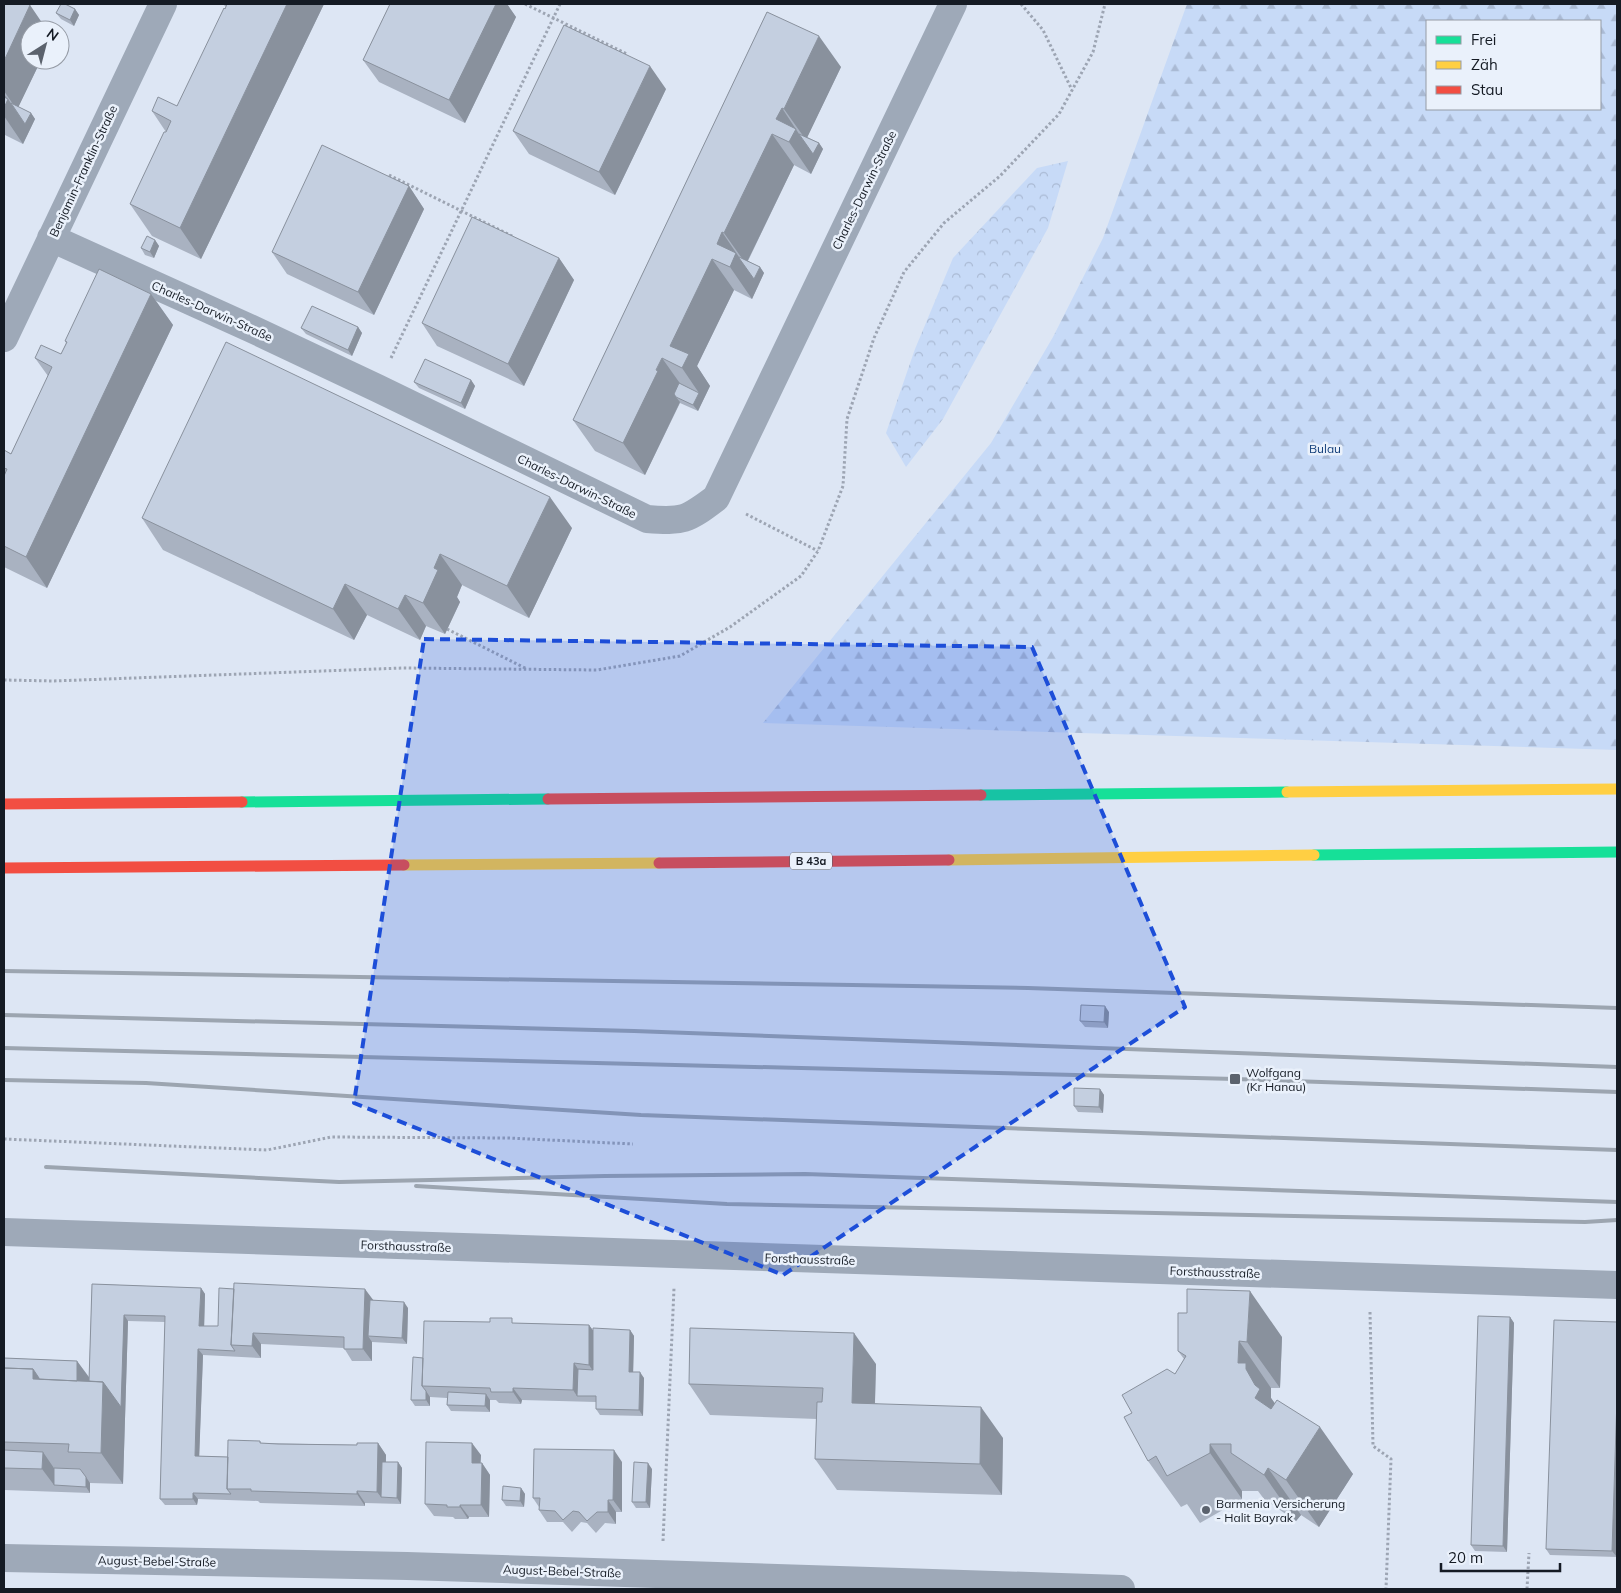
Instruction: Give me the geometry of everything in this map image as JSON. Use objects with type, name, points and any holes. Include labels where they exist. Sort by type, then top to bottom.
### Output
[{"type":"highway","points":[[4,804],[1617,789]]},
{"type":"highway","name":"B 43a","points":[[4,868],[644,864],[1617,852]]},
{"type":"street","name":"Benjamin-Franklin-Straße","points":[[4,338],[163,4]]},
{"type":"street","name":"Charles-Darwin-Straße","points":[[51,238],[377,388],[646,520],[673,522],[689,517],[716,498],[954,4]]},
{"type":"street","name":"Forsthausstraße","points":[[4,1232],[1617,1285]]},
{"type":"street","name":"August-Bebel-Straße","points":[[4,1558],[407,1578],[662,1574],[1121,1589]]},
{"type":"path","points":[[525,4],[628,54]]},
{"type":"path","points":[[377,388],[560,4]]},
{"type":"path","points":[[1021,4],[1043,30],[1072,90]]},
{"type":"path","points":[[4,680],[53,681],[404,668],[597,670],[680,656],[730,627],[801,576],[818,551],[843,486],[847,419],[874,338],[904,272],[944,224],[1000,176],[1059,114],[1093,52],[1105,4]]},
{"type":"path","points":[[389,175],[519,239]]},
{"type":"path","points":[[716,498],[818,551]]},
{"type":"path","points":[[447,629],[528,670]]},
{"type":"path","points":[[4,1139],[267,1150],[331,1137],[508,1138],[633,1144]]},
{"type":"path","points":[[662,1574],[676,1255]]},
{"type":"path","points":[[1369,1277],[1373,1446],[1391,1459],[1386,1589]]},
{"type":"path","points":[[1528,1553],[1528,1589]]},
{"type":"highlighted area","points":[[424,639],[1032,647],[1185,1007],[783,1275],[354,1103]]},
{"type":"green space","name":"Bulau","points":[[1187,4],[1617,4],[1617,750],[763,723],[991,443],[1053,337],[1103,238]]},
{"type":"green space","points":[[1068,161],[1048,228],[943,419],[906,467],[886,433],[915,349],[953,258],[1037,168]]},
{"type":"building","points":[[4,4],[30,5],[23,20],[20,20],[20,27],[4,61]]},
{"type":"building","points":[[61,4],[75,9],[70,20],[56,13]]},
{"type":"building","points":[[227,4],[287,4],[180,228],[130,204],[171,121],[152,111],[158,97],[177,106]]},
{"type":"building","points":[[390,4],[496,4],[449,100],[363,60]]},
{"type":"building","points":[[767,12],[819,36],[784,109],[782,108],[776,119],[796,129],[789,142],[772,134],[717,244],[736,253],[730,267],[712,259],[670,346],[689,354],[682,368],[662,358],[656,370],[658,371],[623,443],[573,420]]},
{"type":"building","points":[[564,25],[650,66],[599,172],[513,131]]},
{"type":"building","points":[[4,97],[8,99],[4,108]]},
{"type":"building","points":[[11,103],[31,113],[25,124]]},
{"type":"building","points":[[799,134],[819,143],[813,154]]},
{"type":"building","points":[[322,145],[409,186],[358,292],[272,252]]},
{"type":"building","points":[[472,217],[559,258],[508,364],[422,323]]},
{"type":"building","points":[[147,236],[155,240],[150,252],[141,248]]},
{"type":"building","points":[[739,258],[760,267],[754,279]]},
{"type":"building","points":[[99,269],[151,294],[26,557],[4,546],[4,476],[7,469],[4,468],[4,450],[11,454],[52,367],[35,358],[41,345],[61,354],[67,342],[65,341]]},
{"type":"building","points":[[312,306],[358,327],[348,350],[301,328]]},
{"type":"building","points":[[226,342],[550,497],[507,586],[440,554],[434,568],[438,570],[423,603],[405,595],[398,609],[345,584],[333,609],[142,518]]},
{"type":"building","points":[[425,359],[471,380],[461,403],[414,382]]},
{"type":"building","points":[[679,383],[699,393],[693,405],[676,397],[674,394]]},
{"type":"building","points":[[1081,1005],[1105,1006],[1104,1022],[1080,1021]]},
{"type":"building","points":[[1074,1088],[1100,1089],[1099,1107],[1074,1106]]},
{"type":"building","points":[[234,1283],[365,1289],[363,1349],[344,1349],[344,1337],[253,1333],[252,1346],[231,1345]]},
{"type":"building","points":[[92,1284],[201,1288],[199,1326],[218,1326],[219,1288],[234,1289],[231,1345],[235,1351],[198,1349],[195,1456],[228,1457],[227,1489],[231,1494],[193,1493],[193,1499],[160,1499],[165,1316],[124,1315],[121,1407],[103,1382],[89,1381]]},
{"type":"building","points":[[1187,1289],[1250,1291],[1247,1342],[1239,1341],[1238,1363],[1246,1363],[1246,1369],[1255,1385],[1260,1389],[1255,1398],[1271,1409],[1277,1400],[1320,1427],[1286,1480],[1268,1468],[1264,1475],[1231,1453],[1231,1444],[1210,1444],[1210,1453],[1167,1476],[1156,1456],[1148,1461],[1124,1417],[1132,1413],[1122,1395],[1167,1369],[1175,1374],[1186,1356],[1178,1351],[1178,1313],[1187,1313]]},
{"type":"building","points":[[370,1300],[404,1302],[402,1338],[368,1336]]},
{"type":"building","points":[[1478,1316],[1510,1317],[1503,1546],[1471,1545]]},
{"type":"building","points":[[490,1318],[512,1318],[512,1323],[589,1325],[589,1365],[574,1363],[573,1390],[513,1388],[513,1392],[491,1392],[490,1388],[422,1386],[424,1321],[490,1322]]},
{"type":"building","points":[[1554,1320],[1617,1322],[1617,1398],[1612,1551],[1546,1549]]},
{"type":"building","points":[[593,1328],[630,1330],[629,1372],[640,1372],[639,1410],[596,1409],[596,1396],[577,1396],[578,1369],[593,1370]]},
{"type":"building","points":[[690,1328],[854,1333],[852,1403],[981,1407],[980,1464],[815,1459],[817,1402],[822,1402],[823,1388],[689,1384]]},
{"type":"building","points":[[413,1357],[423,1358],[422,1386],[426,1391],[426,1400],[411,1400]]},
{"type":"building","points":[[4,1358],[77,1361],[77,1381],[39,1379],[33,1369],[4,1368]]},
{"type":"building","points":[[4,1368],[33,1369],[33,1379],[103,1382],[101,1453],[68,1452],[69,1444],[4,1442]]},
{"type":"building","points":[[448,1392],[486,1394],[485,1406],[447,1405]]},
{"type":"building","points":[[228,1440],[260,1441],[260,1443],[278,1444],[357,1445],[357,1443],[378,1443],[377,1492],[357,1491],[357,1494],[227,1489]]},
{"type":"building","points":[[426,1442],[472,1443],[472,1463],[482,1463],[481,1505],[447,1507],[447,1505],[425,1504]]},
{"type":"building","points":[[534,1449],[614,1450],[613,1500],[608,1500],[608,1512],[597,1512],[587,1521],[579,1512],[573,1511],[563,1520],[555,1511],[539,1510],[540,1498],[533,1498]]},
{"type":"building","points":[[4,1450],[43,1452],[42,1469],[4,1468]]},
{"type":"building","points":[[382,1462],[398,1462],[397,1498],[381,1497]]},
{"type":"building","points":[[634,1462],[648,1463],[646,1502],[632,1502]]},
{"type":"building","points":[[54,1468],[80,1469],[86,1477],[86,1487],[54,1485]]},
{"type":"building","points":[[503,1486],[521,1488],[520,1501],[502,1500]]},
{"type":"railway","points":[[4,971],[1028,988],[1617,1008]]},
{"type":"railway","points":[[4,1015],[634,1031],[1617,1067]]},
{"type":"railway","points":[[4,1048],[1235,1079],[1617,1092]]},
{"type":"railway","points":[[4,1080],[146,1083],[641,1115],[1617,1150]]},
{"type":"railway","points":[[46,1167],[339,1182],[805,1174],[1617,1202]]},
{"type":"railway","points":[[416,1186],[727,1204],[1585,1222],[1617,1220]]},
{"type":"traffic: fast","points":[[981,795],[1287,792]]},
{"type":"traffic: fast","points":[[242,802],[548,799]]},
{"type":"traffic: fast","points":[[1314,855],[1617,852]]},
{"type":"traffic: slow","points":[[1287,792],[1617,789]]},
{"type":"traffic: slow","points":[[949,860],[1314,855]]},
{"type":"traffic: slow","points":[[404,865],[659,863]]},
{"type":"traffic: jam","points":[[548,799],[981,795]]},
{"type":"traffic: jam","points":[[4,804],[242,802]]},
{"type":"traffic: jam","points":[[659,863],[949,860]]},
{"type":"traffic: jam","points":[[4,868],[404,865]]},
{"type":"place","name":"Wolfgang (Kr Hanau)","points":[[1235,1079]]},
{"type":"place","name":"Barmenia Versicherung - Halit Bayrak","points":[[1206,1510]]}]
